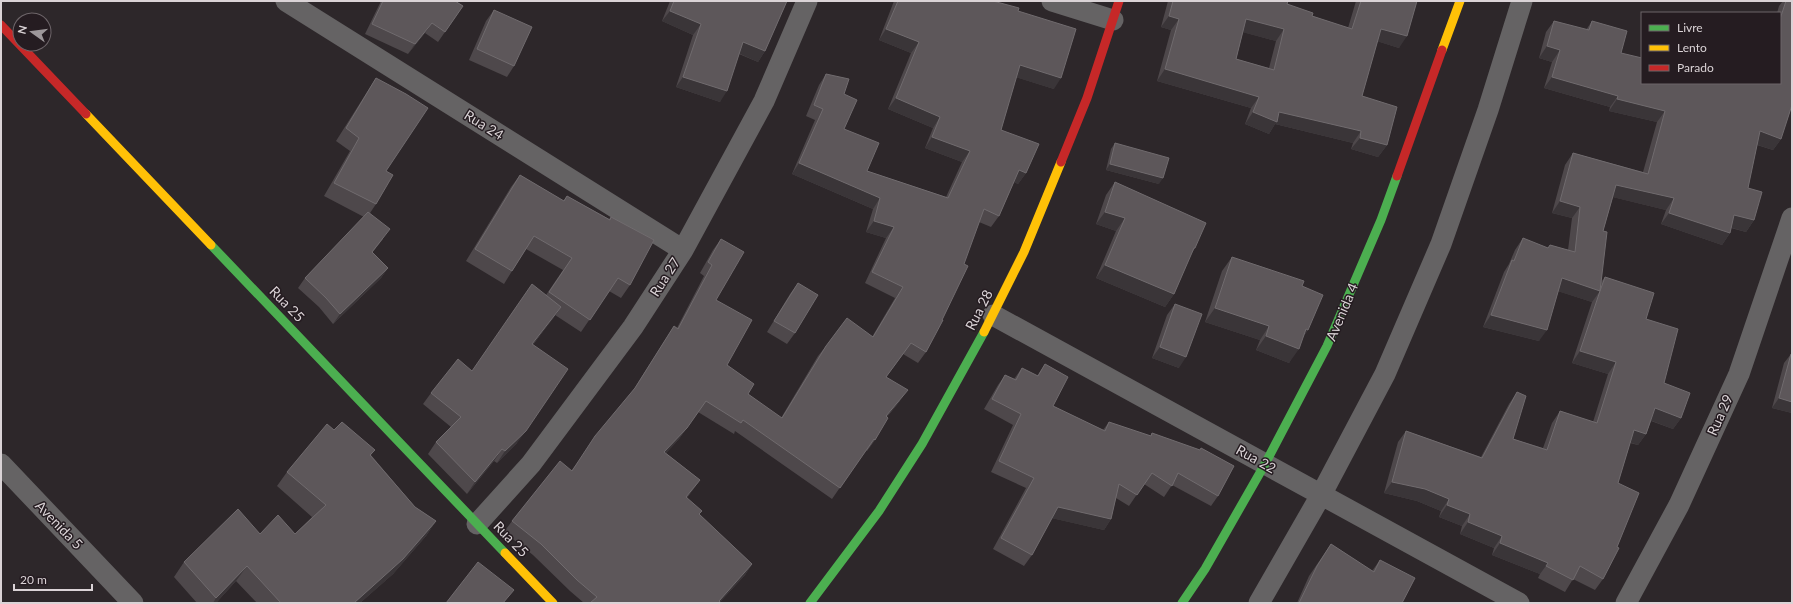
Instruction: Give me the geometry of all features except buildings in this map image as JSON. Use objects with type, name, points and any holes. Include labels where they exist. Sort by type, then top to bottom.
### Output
[{"type":"street","name":"Rua 24","points":[[286,1],[683,250]]},
{"type":"street","name":"Rua 27","points":[[477,524],[531,464],[633,326],[683,250],[764,100],[807,1]]},
{"type":"street","points":[[1052,1],[1116,11]]},
{"type":"street","name":"Avenida 4","points":[[1182,603],[1205,569],[1265,464],[1327,346],[1381,220],[1460,1]]},
{"type":"street","points":[[1258,603],[1321,495],[1385,374],[1441,244],[1488,110],[1522,1]]},
{"type":"street","name":"Rua 28","points":[[810,603],[879,511],[922,444],[993,315],[1024,252],[1087,98],[1116,11]]},
{"type":"street","name":"Rua 25","points":[[1,25],[553,603]]},
{"type":"street","name":"Rua 29","points":[[1626,603],[1679,505],[1738,374],[1792,218]]},
{"type":"street","name":"Rua 22","points":[[993,315],[1519,603]]},
{"type":"street","name":"Avenida 5","points":[[1,464],[133,603]]},
{"type":"traffic: fast","points":[[1182,603],[1205,569],[1265,464],[1327,346],[1381,220],[1397,176]]},
{"type":"traffic: fast","points":[[211,245],[505,553]]},
{"type":"traffic: fast","points":[[810,603],[879,511],[922,444],[984,332]]},
{"type":"traffic: slow","points":[[1442,50],[1460,1]]},
{"type":"traffic: slow","points":[[86,114],[211,245]]},
{"type":"traffic: slow","points":[[984,332],[1024,252],[1061,162]]},
{"type":"traffic: slow","points":[[505,553],[553,603]]},
{"type":"traffic: jam","points":[[1061,162],[1087,98],[1119,1]]},
{"type":"traffic: jam","points":[[1,25],[86,114]]},
{"type":"traffic: jam","points":[[1397,176],[1442,50]]}]
